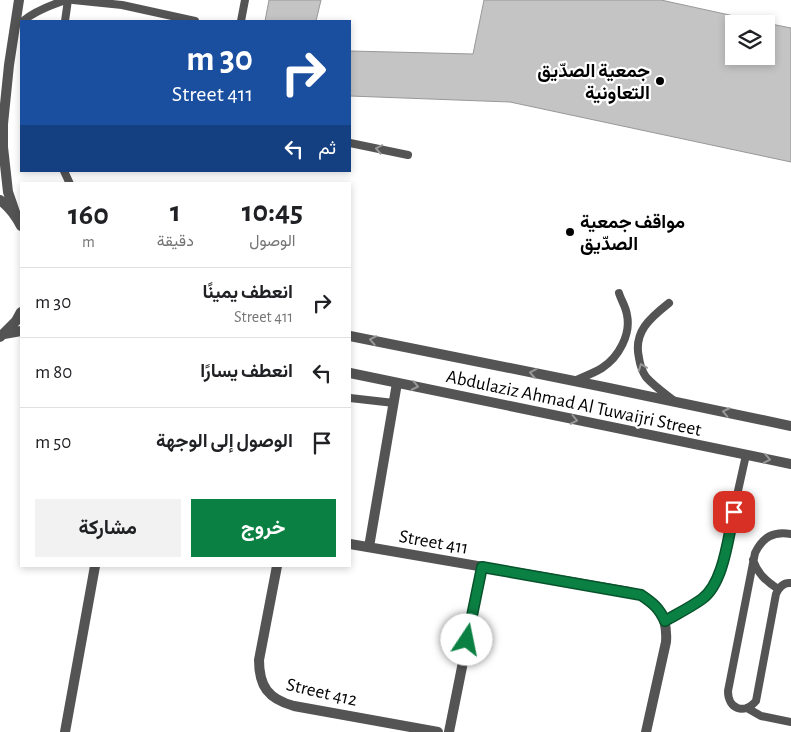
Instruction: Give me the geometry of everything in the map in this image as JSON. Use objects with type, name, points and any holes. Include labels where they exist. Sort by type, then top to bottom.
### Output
[{"type":"street","points":[[19,0],[20,24],[4,102],[3,147],[8,192],[19,222]]},
{"type":"street","points":[[0,200],[19,222]]},
{"type":"street","points":[[2,336],[20,314]]},
{"type":"street","points":[[2,336],[20,331]]},
{"type":"street","name":"Abdulaziz Ahmad Al Tuwaijri Street","points":[[351,336],[791,426]]},
{"type":"street","name":"Abdulaziz Ahmad Al Tuwaijri Street","points":[[351,373],[791,464]]},
{"type":"street","points":[[369,547],[397,383]]},
{"type":"street","name":"Street 411","points":[[351,544],[641,595],[660,610],[665,621]]},
{"type":"street","points":[[65,732],[95,567]]},
{"type":"street","name":"Street 412","points":[[277,567],[259,660],[259,672],[263,685],[271,695],[281,702],[294,706],[438,732]]},
{"type":"street","points":[[449,732],[482,567]]},
{"type":"street","points":[[646,732],[666,642],[665,621]]},
{"type":"lane","points":[[25,20],[39,10],[67,0],[65,20]]},
{"type":"lane","points":[[73,0],[122,5],[191,20]]},
{"type":"lane","points":[[240,20],[245,0]]},
{"type":"lane","points":[[351,144],[408,155]]},
{"type":"lane","points":[[574,381],[603,368],[616,356],[622,346],[628,327],[627,314],[619,293]]},
{"type":"lane","points":[[669,303],[652,316],[643,327],[639,336],[637,350],[645,376],[675,401]]},
{"type":"lane","points":[[351,398],[394,403]]},
{"type":"lane","points":[[665,621],[703,598],[719,576],[746,455]]},
{"type":"lane","points":[[791,534],[780,532],[764,539],[753,560],[728,691],[730,703],[734,707],[740,709],[747,708],[756,701],[776,594],[782,585],[787,582],[791,583]]},
{"type":"lane","points":[[753,560],[760,574],[778,589]]},
{"type":"lane","points":[[747,708],[761,716],[791,722]]},
{"type":"building","points":[[269,0],[321,0],[316,20],[265,20]]},
{"type":"building","name":"جمعية الصدّيق التعاونية","points":[[484,0],[661,0],[729,15],[725,15],[725,65],[775,65],[775,25],[791,28],[791,162],[510,102],[351,96],[351,51],[473,54]]},
{"type":"place","name":"جمعية الصدّيق التعاونية","points":[[660,81]]},
{"type":"place","name":"مواقف جمعية الصدّيق","points":[[570,232]]},
{"type":"route","points":[[467,640],[482,567],[641,595],[660,610],[665,621],[703,598],[715,585],[722,568],[734,512]]}]
